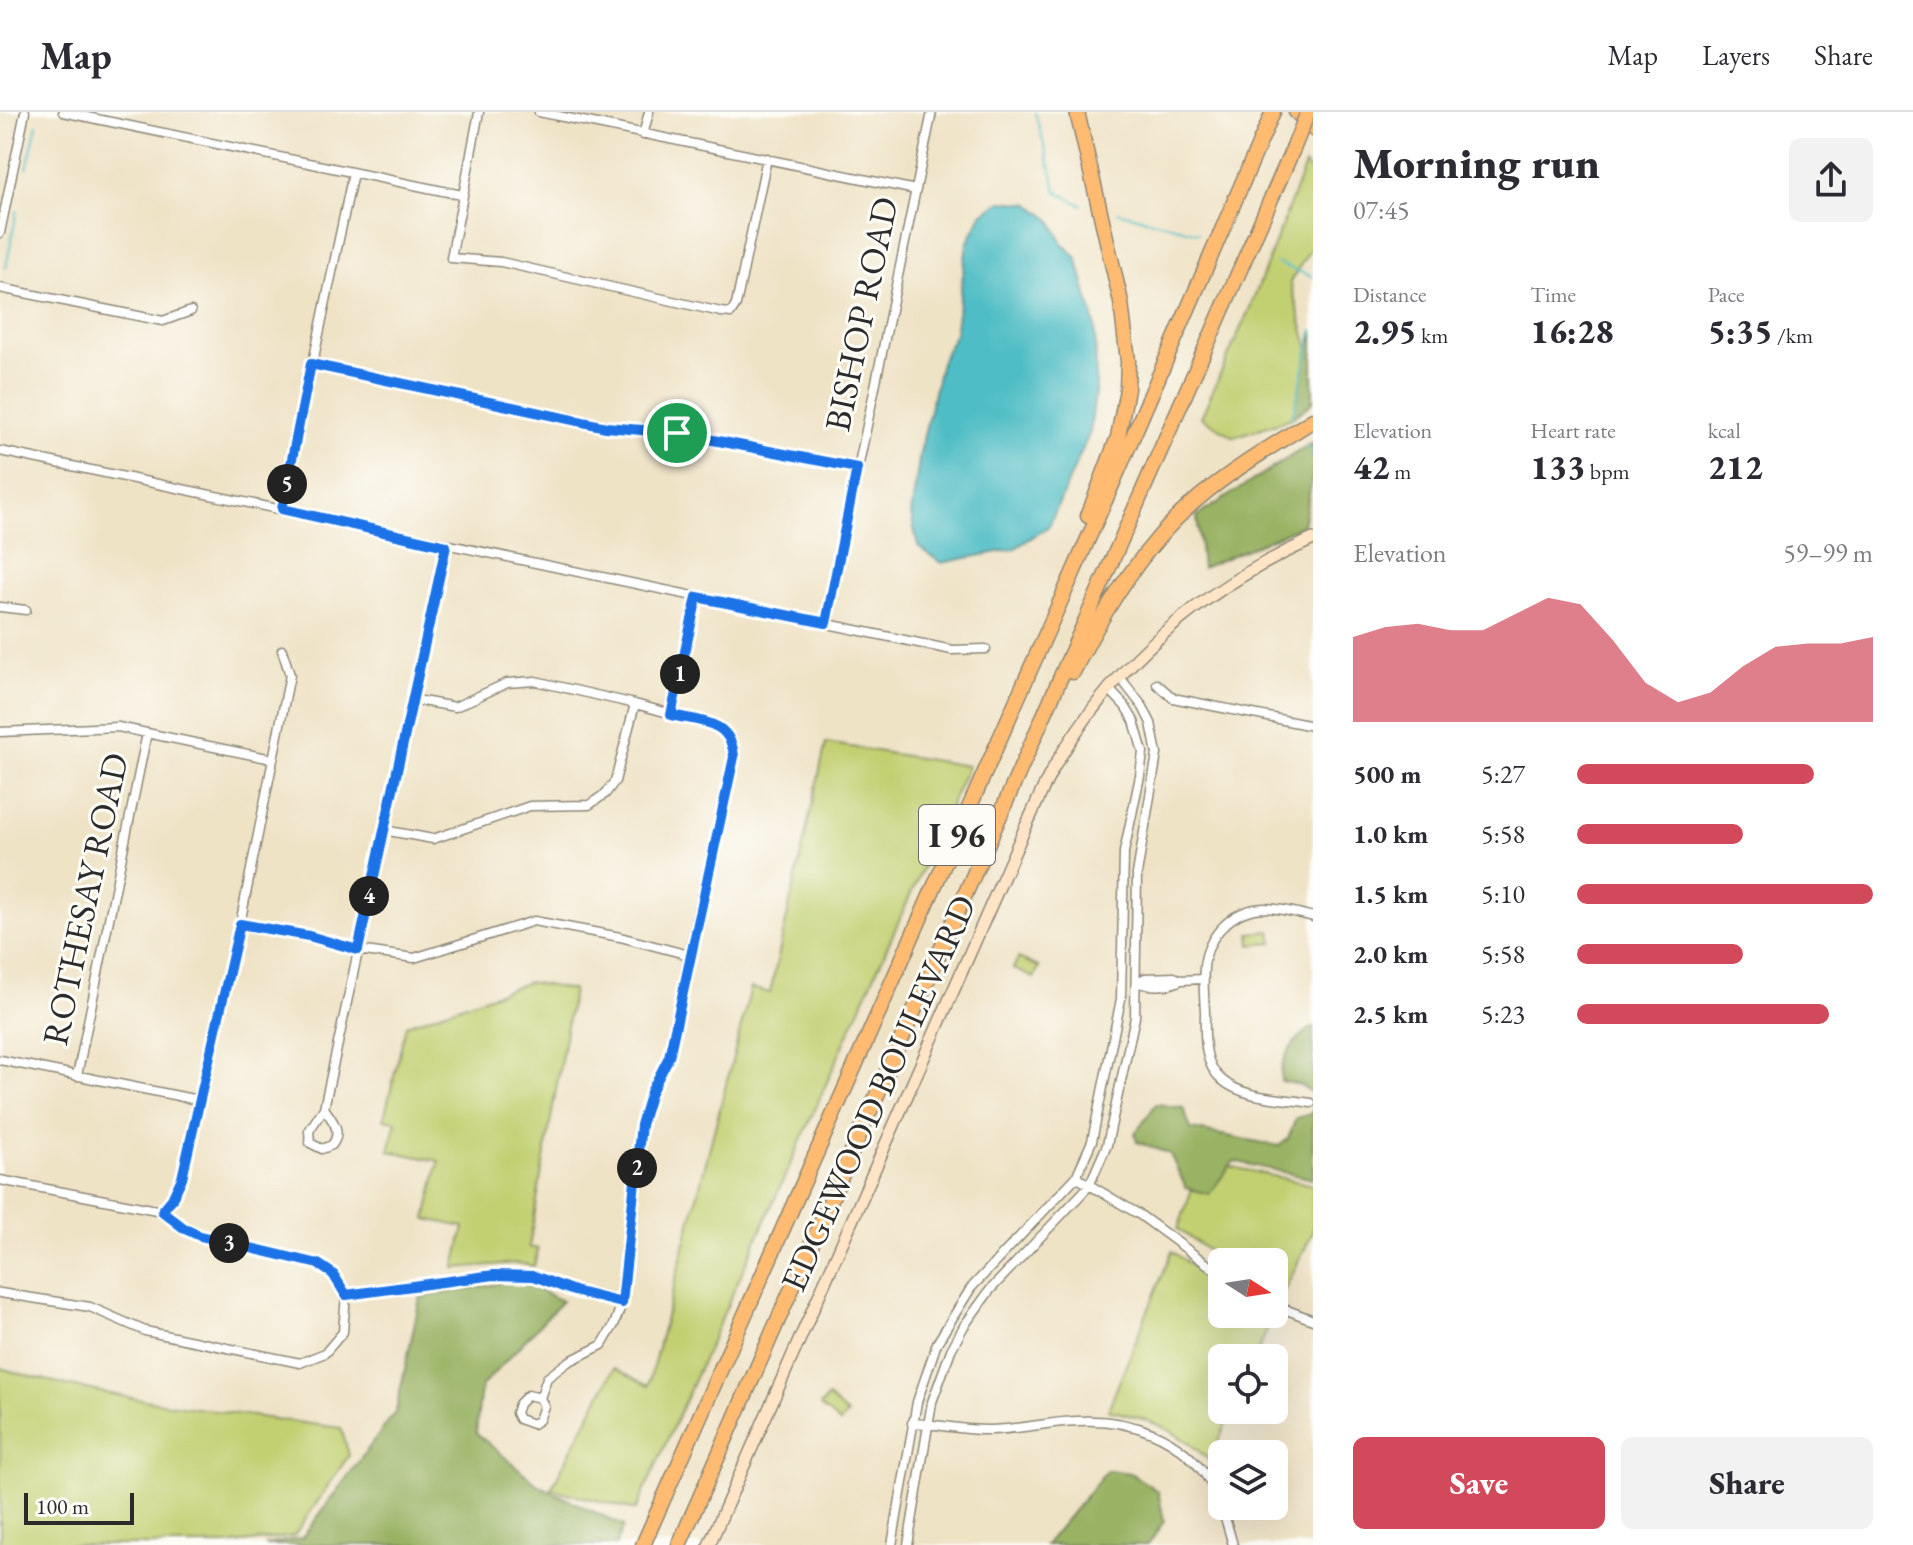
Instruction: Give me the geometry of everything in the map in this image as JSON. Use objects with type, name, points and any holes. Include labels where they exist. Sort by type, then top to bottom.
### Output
[{"type":"highway","points":[[1059,603],[1057,590],[1112,454],[1127,389],[1126,333],[1121,302],[1077,112]]},
{"type":"highway","name":"I 96","points":[[679,1545],[1308,112]]},
{"type":"highway","name":"I 96","points":[[643,1545],[1270,118]]},
{"type":"highway","points":[[967,888],[1078,662],[1132,571],[1184,511],[1211,487],[1313,420]]},
{"type":"main road","points":[[1295,112],[1313,130]]},
{"type":"street","points":[[0,233],[25,112]]},
{"type":"street","points":[[63,112],[462,195]]},
{"type":"street","points":[[479,112],[451,258],[501,262],[731,313],[739,296],[767,158]]},
{"type":"street","points":[[539,112],[916,190]]},
{"type":"street","points":[[643,135],[649,112]]},
{"type":"street","name":"BISHOP ROAD","points":[[826,623],[932,112]]},
{"type":"street","points":[[282,509],[353,173]]},
{"type":"street","points":[[0,288],[163,321],[191,311]]},
{"type":"street","points":[[311,364],[606,427],[677,433],[857,468]]},
{"type":"street","points":[[0,451],[952,650],[986,649]]},
{"type":"street","name":"EDGEWOOD BOULEVARD","points":[[709,1545],[1052,770],[1108,688],[1148,645],[1208,596],[1263,563],[1313,539]]},
{"type":"street","points":[[324,1108],[334,1123],[337,1135],[332,1145],[322,1149],[307,1138],[324,1108],[446,546]]},
{"type":"street","points":[[671,715],[697,597]]},
{"type":"street","points":[[0,607],[26,610]]},
{"type":"street","points":[[162,1211],[182,1178],[240,924],[290,675],[282,650]]},
{"type":"street","points":[[908,1545],[928,1424],[940,1375],[951,1350],[977,1307],[1089,1186],[1097,1174],[1107,1145],[1135,1017],[1137,874],[1157,754],[1151,723],[1119,676]]},
{"type":"street","points":[[411,699],[455,707],[507,683],[524,680],[713,725],[728,734],[733,742],[734,757],[669,1057],[651,1092],[641,1125],[622,1303],[602,1345],[568,1362],[547,1378],[540,1398]]},
{"type":"street","points":[[1157,684],[1173,698],[1313,726]]},
{"type":"street","points":[[892,1545],[912,1423],[924,1375],[937,1343],[958,1306],[985,1272],[1076,1177],[1092,1141],[1119,1017],[1122,873],[1143,752],[1134,721],[1108,688]]},
{"type":"street","points":[[383,830],[433,839],[530,806],[589,805],[605,794],[615,781],[623,760],[635,704]]},
{"type":"street","points":[[0,732],[118,727],[272,759]]},
{"type":"street","name":"ROTHESAY ROAD","points":[[77,1076],[147,733]]},
{"type":"street","points":[[1311,1103],[1246,1092],[1234,1088],[1215,1073],[1206,1045],[1204,979],[1208,948],[1225,924],[1237,915],[1267,908],[1313,917]]},
{"type":"street","points":[[240,924],[309,936],[358,950],[414,958],[534,921],[620,937],[689,955]]},
{"type":"street","points":[[1137,982],[1145,985],[1174,984],[1181,980],[1204,979]]},
{"type":"street","points":[[0,1060],[198,1100]]},
{"type":"street","points":[[1076,1177],[1140,1215],[1208,1265]]},
{"type":"street","points":[[0,1180],[162,1211],[200,1236],[318,1264],[333,1274],[346,1295],[343,1332],[325,1353],[300,1363],[145,1331],[90,1307],[0,1293]]},
{"type":"street","points":[[346,1295],[494,1275],[534,1276],[574,1291],[622,1303]]},
{"type":"street","points":[[1288,1310],[1313,1320]]},
{"type":"street","points":[[912,1423],[992,1430],[1096,1421],[1116,1422],[1151,1431],[1184,1451],[1208,1479],[1218,1497],[1233,1545]]},
{"type":"green space","points":[[1305,165],[1313,173],[1313,245],[1290,282],[1309,350],[1292,418],[1234,437],[1201,417],[1252,303]]},
{"type":"green space","points":[[1313,331],[1313,402],[1292,418]]},
{"type":"green space","points":[[1313,442],[1313,474],[1303,525],[1202,568],[1197,516]]},
{"type":"green space","points":[[826,743],[968,766],[636,1510],[551,1489],[614,1368],[648,1386],[751,988],[770,993]]},
{"type":"green space","points":[[1271,931],[1273,943],[1251,945],[1250,933]]},
{"type":"green space","points":[[1018,958],[1039,967],[1034,978],[1013,969]]},
{"type":"green space","points":[[529,982],[573,990],[529,1247],[538,1249],[534,1266],[517,1263],[455,1268],[464,1227],[426,1219],[439,1161],[389,1151],[396,1121],[384,1119],[406,1025]]},
{"type":"green space","points":[[1313,1027],[1313,1093],[1300,1085],[1281,1081],[1281,1073],[1290,1050]]},
{"type":"green space","points":[[1156,1104],[1183,1108],[1191,1129],[1279,1146],[1288,1139],[1296,1118],[1311,1114],[1313,1109],[1313,1179],[1234,1161],[1209,1194],[1186,1188],[1170,1154],[1137,1142],[1135,1134]]},
{"type":"green space","points":[[1202,1160],[1313,1185],[1313,1232],[1288,1283],[1288,1248],[1208,1248],[1208,1251],[1178,1229]]},
{"type":"green space","points":[[1172,1251],[1208,1278],[1208,1328],[1268,1328],[1261,1344],[1208,1344],[1208,1424],[1226,1424],[1219,1440],[1208,1440],[1208,1459],[1164,1427],[1108,1410]]},
{"type":"green space","points":[[517,1280],[562,1301],[481,1387],[476,1433],[538,1485],[624,1526],[616,1545],[265,1545],[302,1538],[396,1411],[420,1298]]},
{"type":"green space","points":[[0,1368],[126,1397],[341,1428],[349,1455],[294,1536],[227,1545],[0,1545]]},
{"type":"green space","points":[[828,1397],[847,1414],[840,1423],[820,1406]]},
{"type":"green space","points":[[1107,1470],[1130,1473],[1158,1491],[1164,1521],[1148,1545],[1045,1545]]},
{"type":"water","points":[[1002,201],[1030,204],[1052,221],[1062,243],[1077,258],[1095,325],[1096,386],[1090,432],[1049,526],[1014,549],[941,563],[918,546],[911,515],[920,453],[941,362],[955,334],[967,244],[982,214]]},
{"type":"waterway","points":[[1035,112],[1057,192],[1082,205]]},
{"type":"waterway","points":[[27,168],[37,125]]},
{"type":"waterway","points":[[6,268],[17,211]]},
{"type":"waterway","points":[[1118,212],[1198,233]]},
{"type":"waterway","points":[[1277,263],[1313,277]]},
{"type":"waterway","points":[[1292,418],[1313,330]]},
{"type":"waterway","points":[[1306,446],[1313,452]]},
{"type":"route","points":[[311,364],[606,427],[677,433],[857,468],[826,623],[697,597],[671,715],[724,730],[733,742],[734,757],[669,1057],[651,1092],[641,1125],[622,1303],[574,1291],[534,1276],[494,1275],[346,1295],[333,1274],[318,1264],[200,1236],[185,1229],[162,1211],[182,1178],[240,924],[309,936],[358,950],[446,546],[282,509],[311,364]]}]
